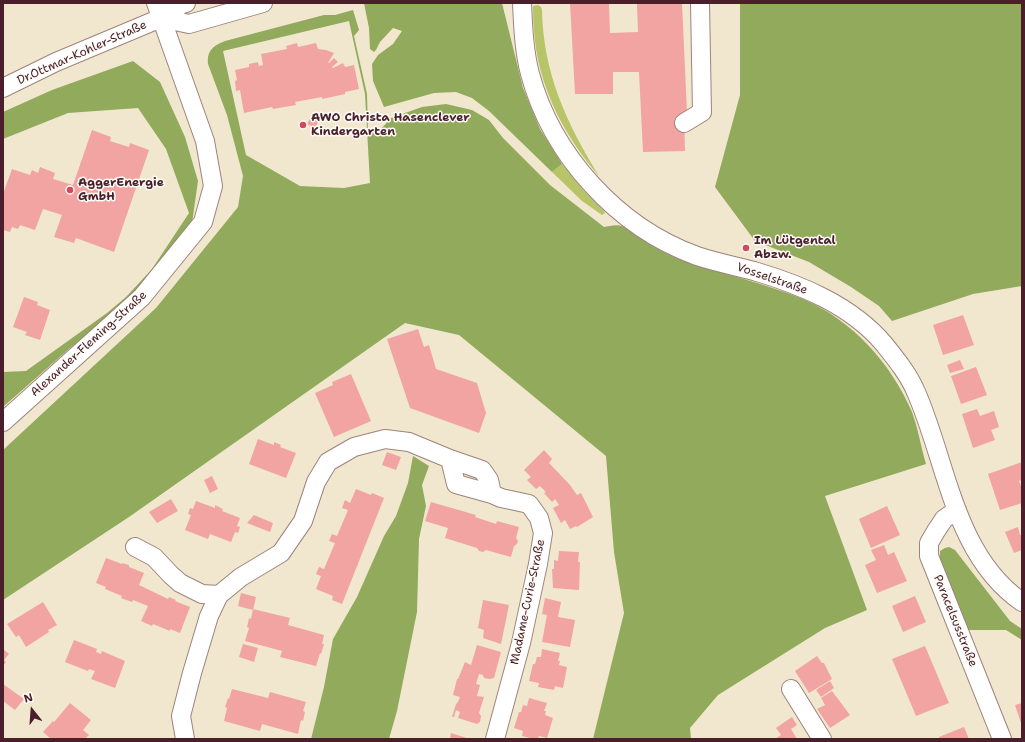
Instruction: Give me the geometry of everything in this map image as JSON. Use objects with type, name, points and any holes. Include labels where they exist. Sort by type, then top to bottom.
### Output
[{"type":"street","name":"Dr.Ottmar-Kohler-Straße","points":[[3,88],[159,11],[186,3]]},
{"type":"street","points":[[159,11],[189,24],[263,3]]},
{"type":"street","name":"Vosselstraße","points":[[522,3],[524,36],[530,73],[539,100],[554,131],[570,157],[588,180],[621,214],[660,239],[697,255],[798,286],[828,300],[857,319],[887,347],[901,365],[916,392],[957,510],[980,560],[1004,588],[1021,599]]},
{"type":"street","points":[[684,122],[702,112],[700,3]]},
{"type":"street","name":"Alexander-Fleming-Straße","points":[[3,422],[142,297],[203,222],[213,186],[205,141],[159,11]]},
{"type":"street","name":"Madame-Curie-Straße","points":[[185,739],[181,716],[209,616],[219,595],[241,577],[281,554],[303,521],[316,482],[328,462],[354,447],[385,439],[409,442],[450,459],[456,484],[501,498],[529,504],[539,518],[543,533],[538,564],[521,643],[495,739]]},
{"type":"street","name":"Paracelsusstraße","points":[[957,510],[944,519],[936,531],[929,543],[929,556],[1002,739]]},
{"type":"street","points":[[135,548],[154,557],[180,583],[202,594],[219,595]]},
{"type":"street","points":[[791,689],[822,739]]},
{"type":"green space","points":[[364,3],[502,3],[523,88],[540,129],[562,164],[552,172],[489,111],[472,98],[456,92],[434,93],[384,107],[373,81],[372,64],[378,55],[393,44],[402,31],[393,28],[380,42],[374,52],[370,49],[369,28]]},
{"type":"green space","points":[[740,3],[1022,3],[1022,286],[973,294],[892,321],[879,306],[809,262],[755,241],[715,187],[740,95]]},
{"type":"green space","points":[[538,5],[542,10],[543,33],[547,55],[559,97],[567,117],[587,157],[599,176],[576,146],[566,130],[549,96],[538,60],[535,41],[533,6]]},
{"type":"green space","points":[[353,10],[359,30],[354,36],[367,94],[368,130],[380,130],[391,118],[422,107],[446,104],[472,110],[489,120],[503,138],[550,185],[604,227],[620,225],[676,258],[788,293],[821,308],[838,319],[868,345],[881,360],[893,377],[912,412],[926,464],[825,496],[867,610],[825,628],[718,695],[690,728],[691,739],[593,739],[624,613],[614,552],[606,456],[459,335],[405,323],[129,517],[3,600],[3,450],[156,308],[238,207],[243,176],[227,115],[208,64],[210,52],[214,47],[225,41],[324,15],[335,15]],"holes":[[[349,21],[365,94],[370,183],[344,188],[300,186],[246,155],[223,51]]]},
{"type":"green space","points":[[133,61],[160,82],[185,137],[198,181],[192,223],[123,306],[70,348],[3,407],[3,372],[26,371],[107,313],[126,297],[152,269],[189,213],[166,149],[138,108],[68,113],[3,139],[3,112],[52,90]]},
{"type":"green space","points":[[562,164],[583,190],[605,213],[602,215],[582,201],[552,172]]},
{"type":"green space","points":[[413,456],[429,466],[422,485],[426,506],[419,539],[417,612],[397,711],[389,739],[311,739],[324,687],[333,639],[357,597],[384,536],[396,516],[408,483]]},
{"type":"green space","points":[[949,547],[955,550],[1010,621],[1022,629],[1022,640],[1006,630],[968,630],[940,559],[940,551]]},
{"type":"building","points":[[570,3],[609,3],[610,33],[638,32],[637,4],[682,3],[687,113],[684,114],[685,151],[643,152],[639,72],[613,72],[613,94],[575,94]]},
{"type":"building","points":[[297,43],[298,47],[316,43],[318,49],[334,53],[328,63],[334,58],[338,62],[332,67],[333,68],[343,63],[345,67],[354,65],[359,89],[322,99],[322,97],[295,102],[296,105],[273,109],[272,107],[244,113],[240,90],[236,91],[235,81],[237,80],[235,70],[249,67],[249,64],[258,62],[259,66],[263,65],[261,54],[287,49],[286,46]]},
{"type":"building","points":[[314,118],[319,121],[314,128],[307,124],[310,119]]},
{"type":"building","name":"AggerEnergie GmbH","points":[[92,130],[111,137],[110,141],[129,147],[130,143],[149,150],[114,252],[76,238],[74,243],[54,237],[62,215],[43,209],[35,230],[20,225],[18,229],[12,227],[10,232],[3,230],[3,194],[12,169],[30,175],[32,170],[38,173],[40,167],[55,173],[53,179],[73,185]]},
{"type":"building","points":[[24,297],[38,302],[37,305],[50,310],[40,340],[25,335],[27,332],[13,327]]},
{"type":"building","points":[[963,315],[974,345],[943,355],[933,325]]},
{"type":"building","points":[[418,329],[424,347],[429,345],[436,369],[477,383],[486,413],[479,433],[410,408],[387,339]]},
{"type":"building","points":[[960,360],[964,369],[950,373],[947,365]]},
{"type":"building","points":[[976,367],[987,395],[961,404],[951,376]]},
{"type":"building","points":[[351,374],[371,421],[334,437],[315,393],[333,385],[332,382]]},
{"type":"building","points":[[977,409],[980,416],[994,411],[999,427],[991,430],[995,440],[973,448],[962,414]]},
{"type":"building","points":[[258,439],[274,445],[274,442],[281,445],[280,447],[296,453],[286,478],[249,464]]},
{"type":"building","points":[[544,450],[552,459],[549,463],[570,485],[577,495],[581,493],[593,517],[577,527],[576,526],[570,529],[565,520],[561,523],[553,508],[559,505],[555,499],[552,502],[540,486],[536,489],[527,480],[531,477],[524,470]]},
{"type":"building","points":[[387,452],[401,457],[396,470],[382,465]]},
{"type":"building","points":[[1022,462],[1022,480],[1019,481],[1022,488],[1022,503],[1000,510],[988,474]]},
{"type":"building","points":[[212,476],[218,489],[210,493],[204,480]]},
{"type":"building","points":[[356,489],[384,498],[342,604],[332,600],[333,596],[316,589],[321,576],[316,574],[319,567],[324,569],[335,543],[329,541],[332,534],[337,536],[348,510],[342,508],[345,500],[350,503]]},
{"type":"building","points":[[171,499],[178,511],[157,523],[149,512]]},
{"type":"building","points":[[196,501],[215,508],[215,505],[223,509],[222,511],[240,518],[237,526],[240,527],[238,533],[235,532],[231,542],[210,534],[208,539],[185,530],[191,515],[188,514],[190,508],[193,509]]},
{"type":"building","points":[[431,502],[476,515],[475,517],[496,524],[497,521],[519,527],[516,538],[518,541],[514,546],[511,557],[486,550],[483,552],[479,551],[477,548],[445,538],[448,528],[425,521]]},
{"type":"building","points":[[887,506],[900,535],[871,548],[859,519]]},
{"type":"building","points":[[254,515],[273,523],[270,532],[247,523]]},
{"type":"building","points":[[1018,527],[1020,535],[1022,535],[1022,550],[1014,553],[1005,532]]},
{"type":"building","points":[[884,545],[888,555],[894,552],[907,581],[877,593],[865,565],[876,560],[871,550]]},
{"type":"building","points":[[559,551],[579,552],[579,590],[553,588],[552,569],[554,569],[554,560],[558,561]]},
{"type":"building","points":[[106,558],[129,565],[129,567],[144,573],[139,585],[168,599],[169,597],[190,607],[180,633],[170,629],[170,631],[153,624],[152,626],[141,621],[148,606],[133,600],[132,602],[121,598],[122,596],[105,589],[106,587],[96,583]]},
{"type":"building","points":[[241,593],[256,597],[253,610],[238,606]]},
{"type":"building","points":[[915,596],[926,622],[903,632],[892,606]]},
{"type":"building","points":[[545,598],[561,602],[558,617],[575,620],[570,647],[542,642],[547,615],[542,614]]},
{"type":"building","points":[[483,600],[509,605],[501,644],[483,638],[484,630],[478,628]]},
{"type":"building","points":[[43,602],[57,625],[26,647],[19,635],[16,637],[7,624]]},
{"type":"building","points":[[253,609],[290,618],[288,625],[324,635],[322,644],[324,644],[316,666],[280,657],[282,651],[245,641],[249,628],[247,627],[249,618],[251,619]]},
{"type":"building","points":[[74,640],[97,649],[96,652],[101,654],[102,651],[125,661],[115,688],[91,679],[95,671],[89,669],[88,671],[65,662]]},
{"type":"building","points":[[243,644],[258,648],[254,662],[239,657]]},
{"type":"building","points":[[477,645],[501,652],[494,678],[484,678],[483,675],[479,674],[476,684],[480,685],[477,696],[484,697],[479,713],[481,716],[480,722],[477,724],[458,718],[460,712],[456,710],[454,717],[452,717],[460,697],[453,695],[457,679],[465,662],[471,665]]},
{"type":"building","points":[[925,646],[949,703],[916,716],[892,659]]},
{"type":"building","points":[[3,649],[9,654],[4,660],[6,662],[3,666]]},
{"type":"building","points":[[542,649],[560,653],[558,661],[560,661],[559,665],[567,667],[563,688],[555,686],[554,690],[538,687],[539,683],[529,681],[533,664],[535,664],[537,657],[541,657]]},
{"type":"building","points":[[817,656],[822,663],[824,663],[832,679],[809,693],[795,671]]},
{"type":"building","points":[[830,681],[834,688],[821,697],[816,690]]},
{"type":"building","points":[[3,684],[24,699],[15,710],[3,701]]},
{"type":"building","points":[[232,689],[268,698],[270,692],[306,702],[303,711],[305,712],[303,721],[301,720],[298,734],[262,724],[260,731],[224,721],[227,708],[225,707]]},
{"type":"building","points":[[832,691],[850,715],[830,728],[817,709],[825,705],[821,698]]},
{"type":"building","points":[[529,698],[547,703],[544,711],[546,711],[545,715],[553,718],[547,738],[539,736],[538,739],[534,739],[522,736],[523,731],[514,728],[519,712],[521,712],[523,705],[527,706]]},
{"type":"building","points":[[70,703],[91,720],[83,730],[89,735],[85,739],[51,739],[43,732],[53,721],[54,722]]},
{"type":"building","points":[[1022,703],[1022,726],[1015,705]]},
{"type":"building","points":[[792,717],[797,725],[791,729],[797,739],[775,739],[781,735],[776,728]]},
{"type":"building","points":[[964,727],[969,739],[939,739],[939,737]]},
{"type":"building","points":[[451,733],[470,739],[450,739]]},
{"type":"place","name":"AWO Christa Hasenclever Kindergarten","points":[[303,125]]},
{"type":"place","name":"AggerEnergie GmbH","points":[[70,190]]},
{"type":"place","name":"Im Lütgental Abzw.","points":[[746,248]]}]
